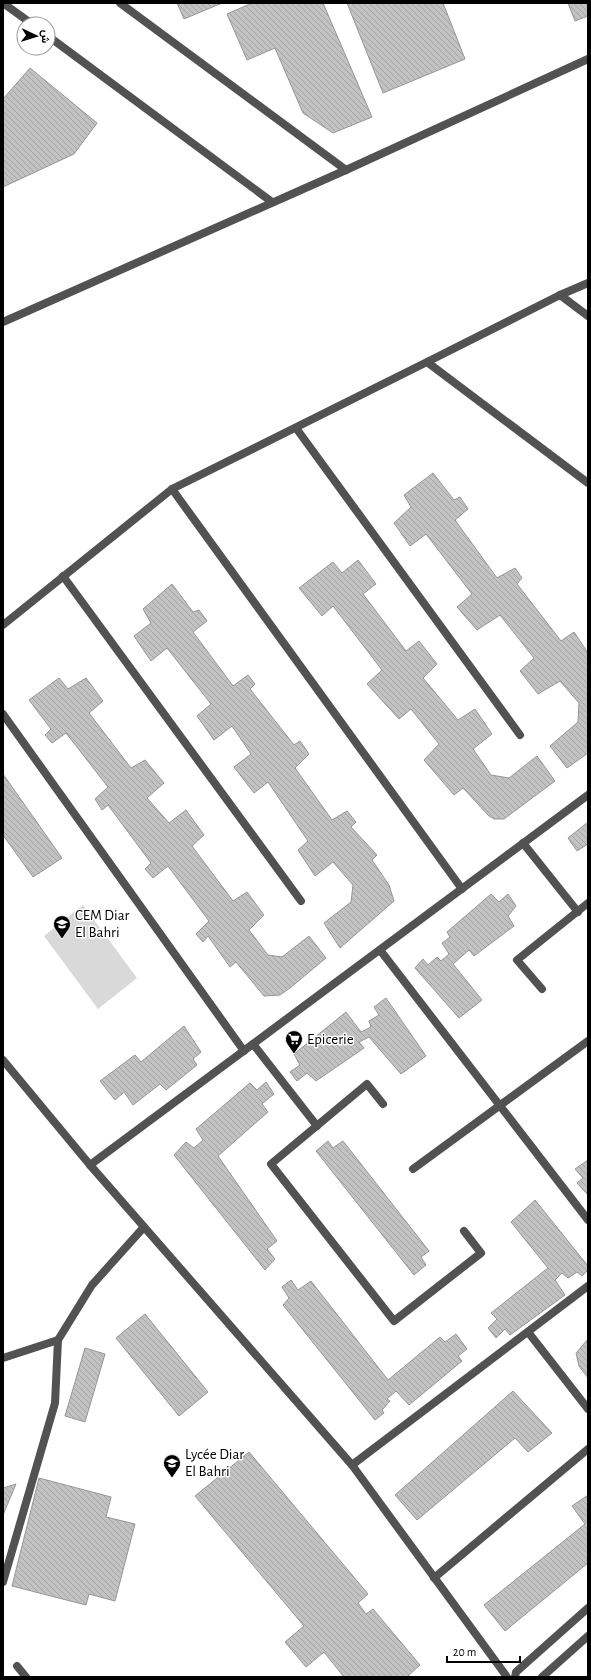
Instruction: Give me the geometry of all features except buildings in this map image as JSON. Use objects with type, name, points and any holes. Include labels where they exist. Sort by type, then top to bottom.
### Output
[{"type":"street","points":[[4,3],[21,16]]},
{"type":"street","points":[[120,3],[346,170]]},
{"type":"street","points":[[56,42],[272,202]]},
{"type":"street","points":[[3,322],[346,170],[588,59]]},
{"type":"street","points":[[3,625],[172,489],[588,282]]},
{"type":"street","points":[[560,295],[588,316]]},
{"type":"street","points":[[427,362],[588,483]]},
{"type":"street","points":[[296,428],[520,735]]},
{"type":"street","points":[[172,489],[462,888]]},
{"type":"street","points":[[63,576],[301,900]]},
{"type":"street","points":[[3,714],[244,1051]]},
{"type":"street","points":[[90,1165],[588,794]]},
{"type":"street","points":[[523,843],[578,912]]},
{"type":"street","points":[[542,990],[517,960],[588,903]]},
{"type":"street","points":[[380,950],[588,1220]]},
{"type":"street","points":[[413,1169],[588,1041]]},
{"type":"street","points":[[252,1044],[317,1126]]},
{"type":"street","points":[[3,1060],[90,1165],[352,1465],[507,1677]]},
{"type":"street","points":[[383,1104],[367,1084],[271,1164],[394,1321],[481,1254],[464,1231]]},
{"type":"street","points":[[3,1582],[55,1403],[58,1340],[92,1285],[144,1227]]},
{"type":"street","points":[[352,1465],[588,1286]]},
{"type":"street","points":[[528,1332],[588,1410]]},
{"type":"street","points":[[3,1358],[58,1340]]},
{"type":"street","points":[[434,1578],[588,1449]]},
{"type":"street","points":[[515,1677],[516,1672],[588,1608]]},
{"type":"street","points":[[542,1677],[588,1636]]},
{"type":"street","points":[[17,1666],[26,1677]]},
{"type":"shaded area","points":[[83,905],[137,978],[98,1009],[44,936]]},
{"type":"place","name":"CEM Diar El Bahri","points":[[62,939]]},
{"type":"place","name":"Epicerie","points":[[294,1054]]},
{"type":"place","name":"Lycée Diar El Bahri","points":[[172,1478]]}]
